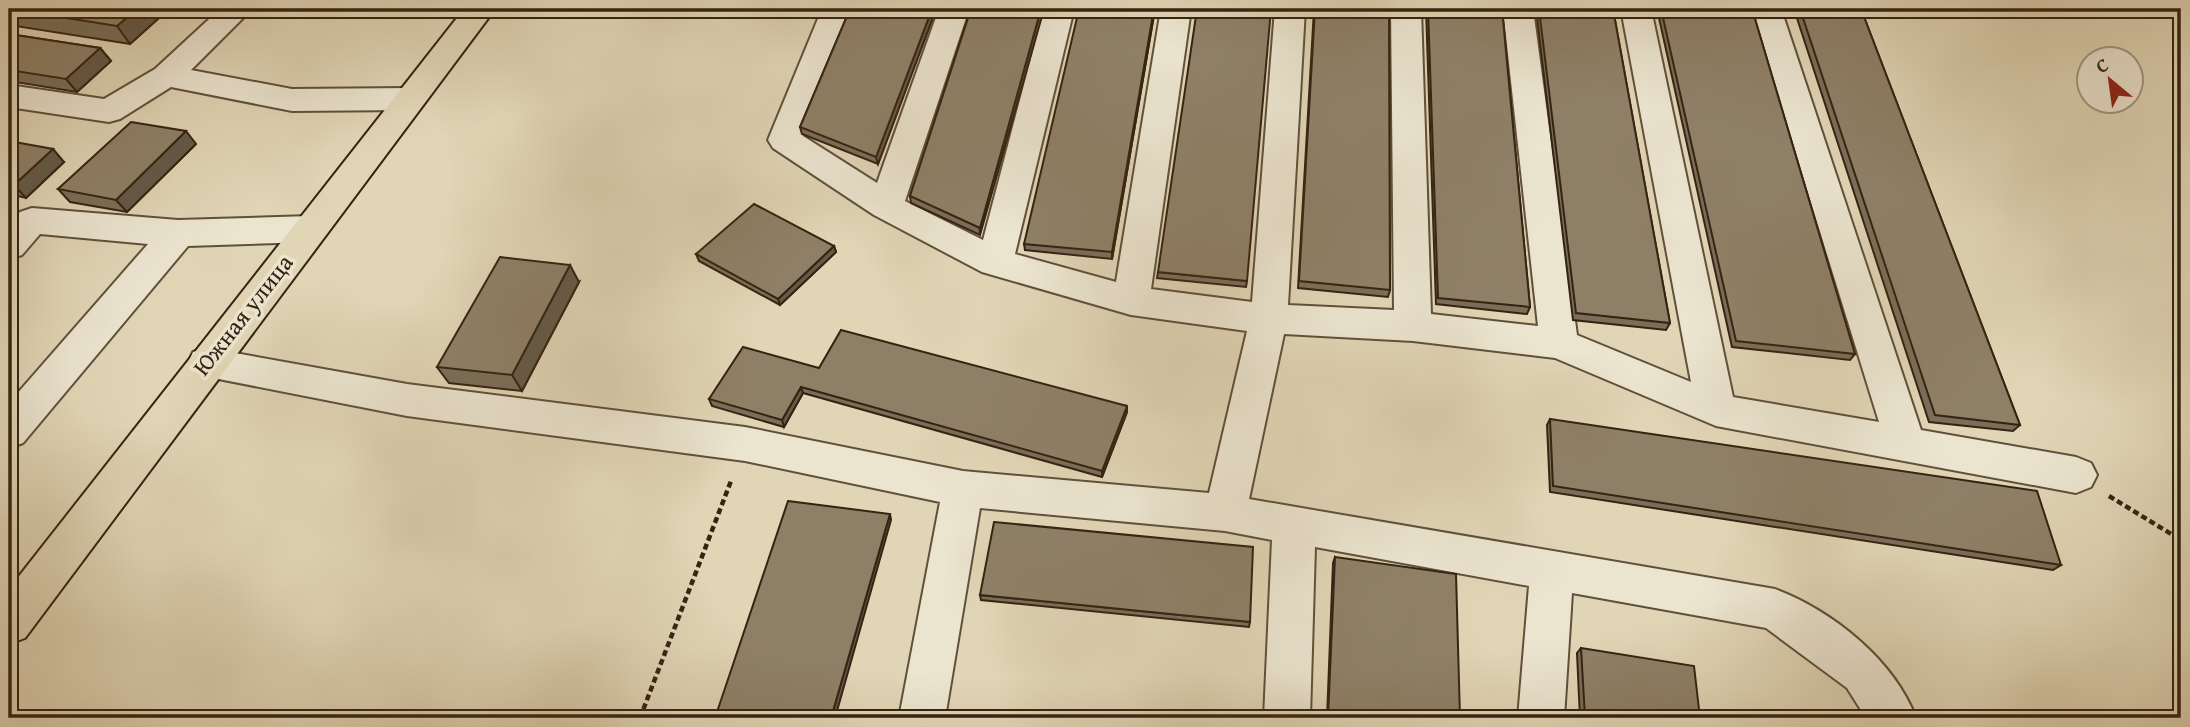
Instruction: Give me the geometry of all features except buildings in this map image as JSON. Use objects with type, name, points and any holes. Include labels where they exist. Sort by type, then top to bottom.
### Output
[{"type":"main road","name":"Южная улица","points":[[9,623],[480,9]]},
{"type":"street","points":[[9,96],[109,111],[166,76],[237,9]]},
{"type":"street","points":[[837,9],[785,140],[886,206],[995,262],[1131,301],[1269,319],[1413,326],[1559,345],[1716,410],[2076,475]]},
{"type":"street","points":[[886,206],[954,9]]},
{"type":"street","points":[[995,262],[1059,9]]},
{"type":"street","points":[[1131,301],[1176,9]]},
{"type":"street","points":[[1225,513],[1269,319],[1290,9]]},
{"type":"street","points":[[1406,9],[1413,326]]},
{"type":"street","points":[[1518,9],[1559,345]]},
{"type":"street","points":[[1636,9],[1716,410]]},
{"type":"street","points":[[1766,9],[1906,444]]},
{"type":"street","points":[[166,76],[292,100],[409,99]]},
{"type":"street","points":[[9,246],[32,221],[178,233],[310,229]]},
{"type":"street","points":[[9,430],[178,233]]},
{"type":"street","points":[[207,363],[407,400],[745,444],[963,489],[1225,513],[1775,609],[1816,636],[1863,673],[1893,718]]},
{"type":"street","points":[[922,718],[963,489]]},
{"type":"street","points":[[1287,718],[1294,525]]},
{"type":"street","points":[[1542,718],[1552,570]]},
{"type":"path","points":[[640,718],[745,444]]},
{"type":"path","points":[[2076,475],[2181,540]]}]
